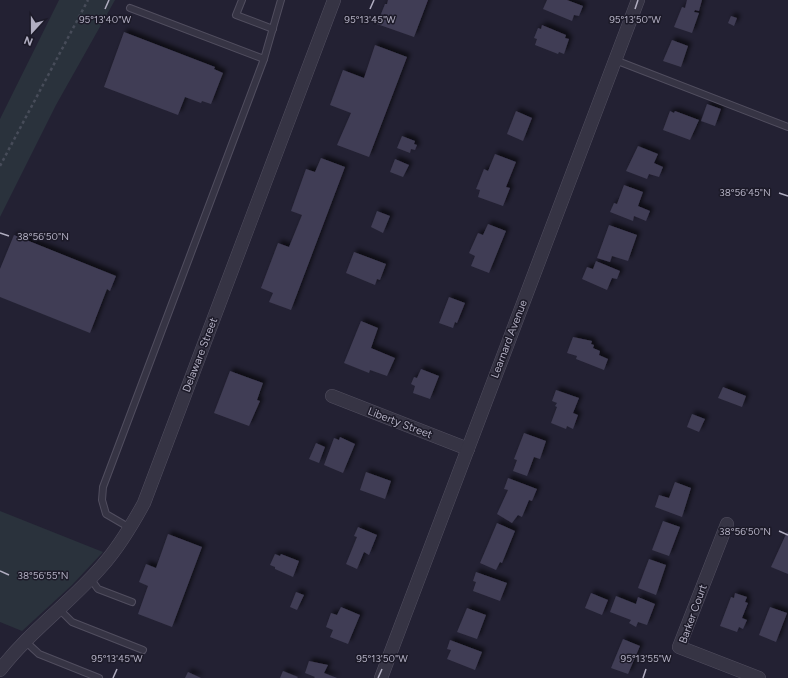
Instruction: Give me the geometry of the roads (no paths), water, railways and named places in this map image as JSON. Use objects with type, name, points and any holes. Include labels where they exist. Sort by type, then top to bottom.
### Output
[{"type":"street","name":"Delaware Street","points":[[0,670],[25,641],[90,578],[114,552],[130,528],[150,489],[334,0]]},
{"type":"street","name":"Learnard Avenue","points":[[381,678],[638,0]]},
{"type":"street","name":"Liberty Street","points":[[332,396],[468,449]]},
{"type":"street","name":"Barker Court","points":[[727,524],[679,648],[759,678]]},
{"type":"lane","points":[[242,0],[236,14],[273,29]]},
{"type":"lane","points":[[130,528],[106,514],[102,500],[103,488],[264,59],[281,0]]},
{"type":"lane","points":[[130,8],[264,59]]},
{"type":"lane","points":[[615,60],[788,127]]},
{"type":"lane","points":[[90,578],[98,589],[132,602]]},
{"type":"lane","points":[[58,608],[72,622],[143,650]]},
{"type":"lane","points":[[25,641],[39,654],[99,678]]}]
